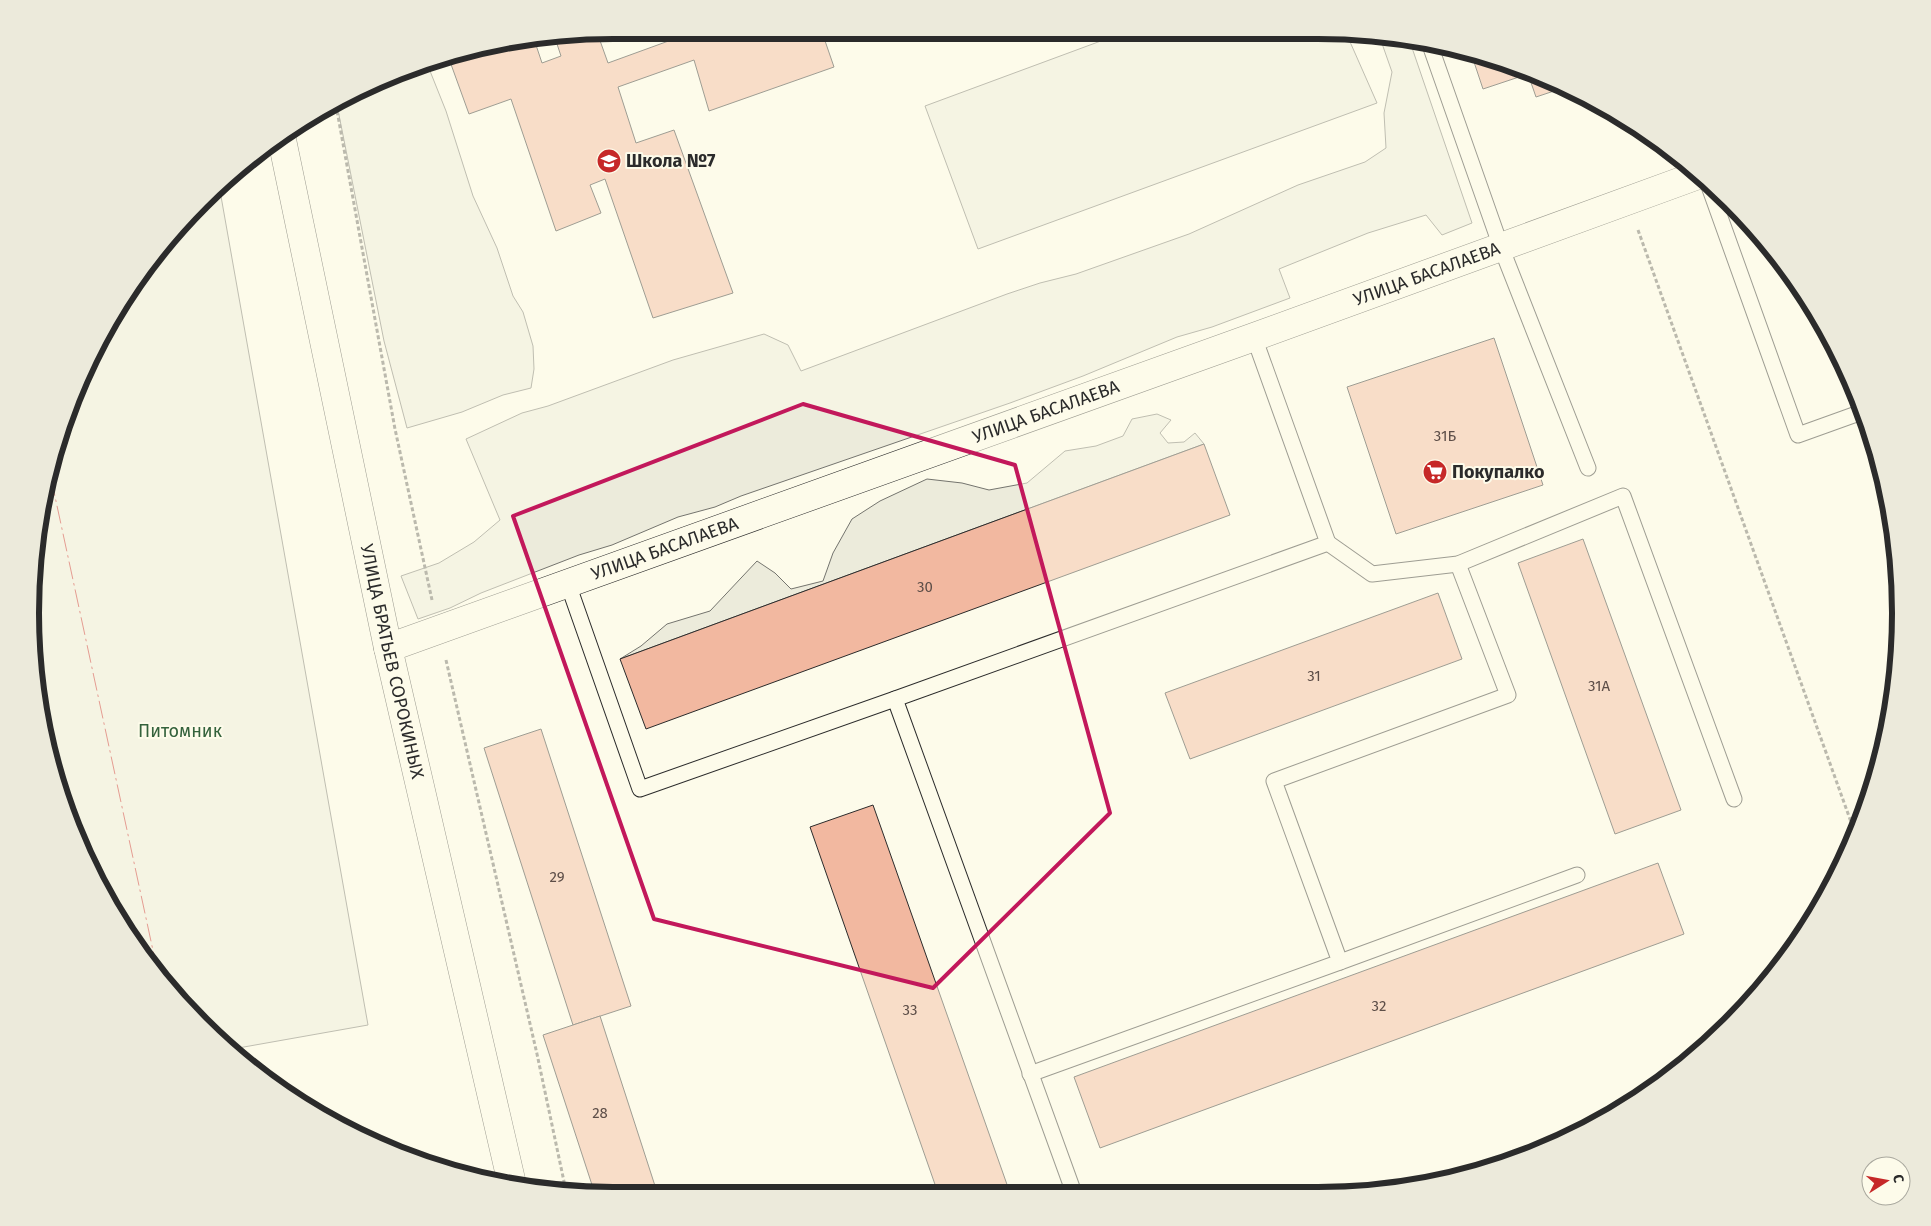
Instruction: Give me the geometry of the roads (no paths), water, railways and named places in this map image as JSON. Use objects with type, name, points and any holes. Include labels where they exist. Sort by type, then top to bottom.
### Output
[{"type":"street","name":"УЛИЦА БРАТЬЕВ СОРОКИНЫХ","points":[[283,144],[388,648],[511,1178]]},
{"type":"street","name":"УЛИЦА БАСАЛАЕВА","points":[[388,648],[1254,337],[1692,177]]},
{"type":"lane","points":[[1432,50],[1501,247],[1588,468]]},
{"type":"lane","points":[[1712,196],[1798,435],[1857,414]]},
{"type":"lane","points":[[1254,337],[1328,543],[1372,574],[1458,564],[1623,496],[1734,799]]},
{"type":"lane","points":[[568,584],[640,789],[1328,543]]},
{"type":"lane","points":[[1340,962],[1274,781],[1508,695],[1458,564]]},
{"type":"lane","points":[[895,699],[1071,1187]]},
{"type":"lane","points":[[1030,1074],[1577,875]]},
{"type":"place","name":"Школа №7","points":[[609,161]]},
{"type":"place","name":"Покупалко","points":[[1435,472]]},
{"type":"park label","name":"Питомник","points":[[180,731]]}]
